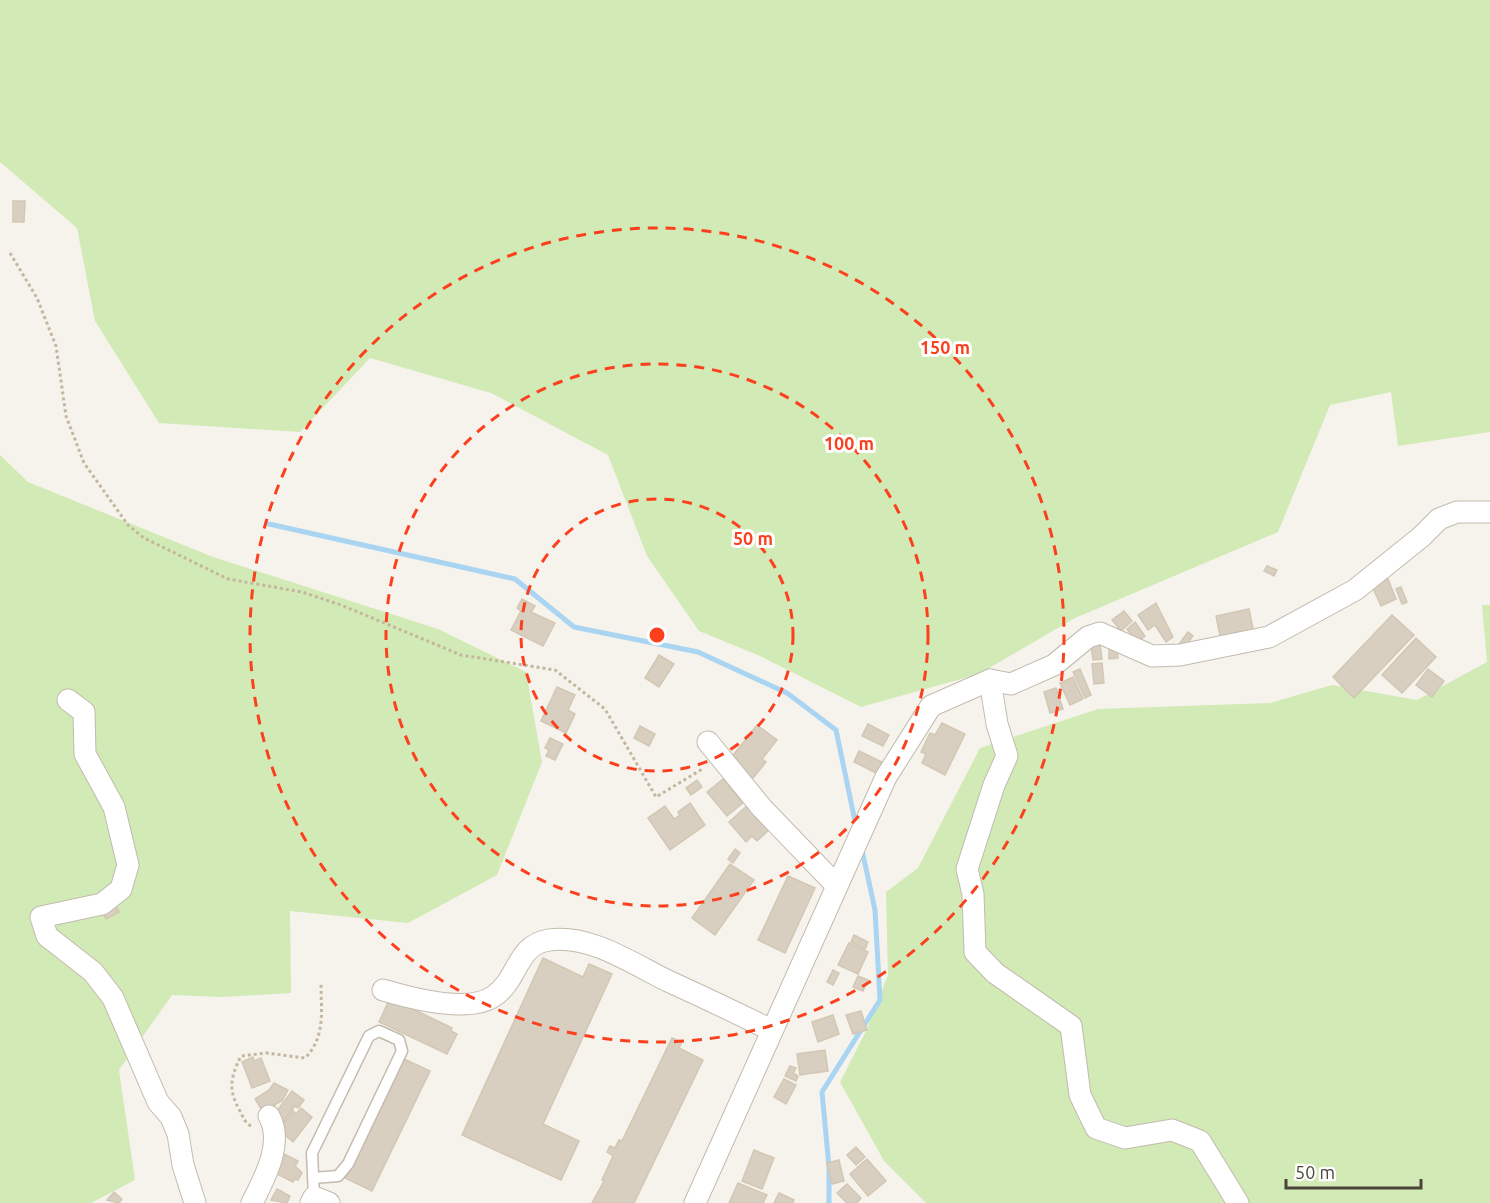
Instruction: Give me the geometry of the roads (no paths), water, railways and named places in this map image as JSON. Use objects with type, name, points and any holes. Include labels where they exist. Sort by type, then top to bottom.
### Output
[{"type":"street","points":[[694,1203],[886,777],[931,706],[990,680],[1011,684],[1054,665],[1088,637],[1100,633],[1152,656],[1180,655],[1269,637],[1354,590],[1421,537],[1439,519],[1458,512],[1490,512]]},
{"type":"street","points":[[990,680],[997,724],[1007,756],[994,785],[967,869],[973,894],[975,952],[995,972],[1071,1026],[1080,1095],[1096,1128],[1125,1138],[1172,1130],[1200,1141],[1238,1203]]},
{"type":"street","points":[[68,700],[84,712],[85,754],[114,807],[128,865],[122,889],[102,904],[40,917],[47,936],[93,972],[113,998],[158,1102],[175,1125],[195,1203]]},
{"type":"street","points":[[714,750],[762,808],[836,885]]},
{"type":"street","points":[[383,990],[423,1002],[476,1002],[493,997],[512,976],[523,952],[534,943],[568,940],[606,950],[771,1030]]},
{"type":"street","points":[[252,1203],[276,1145],[272,1126]]},
{"type":"lane","points":[[379,1031],[399,1040],[402,1051],[348,1164],[317,1195],[312,1153],[369,1036],[379,1031]]},
{"type":"waterway","points":[[269,524],[515,579],[574,627],[698,652],[787,693],[836,730],[856,826]]},
{"type":"waterway","points":[[829,1203],[829,1167],[822,1092],[880,1000],[875,910],[862,850]]}]
